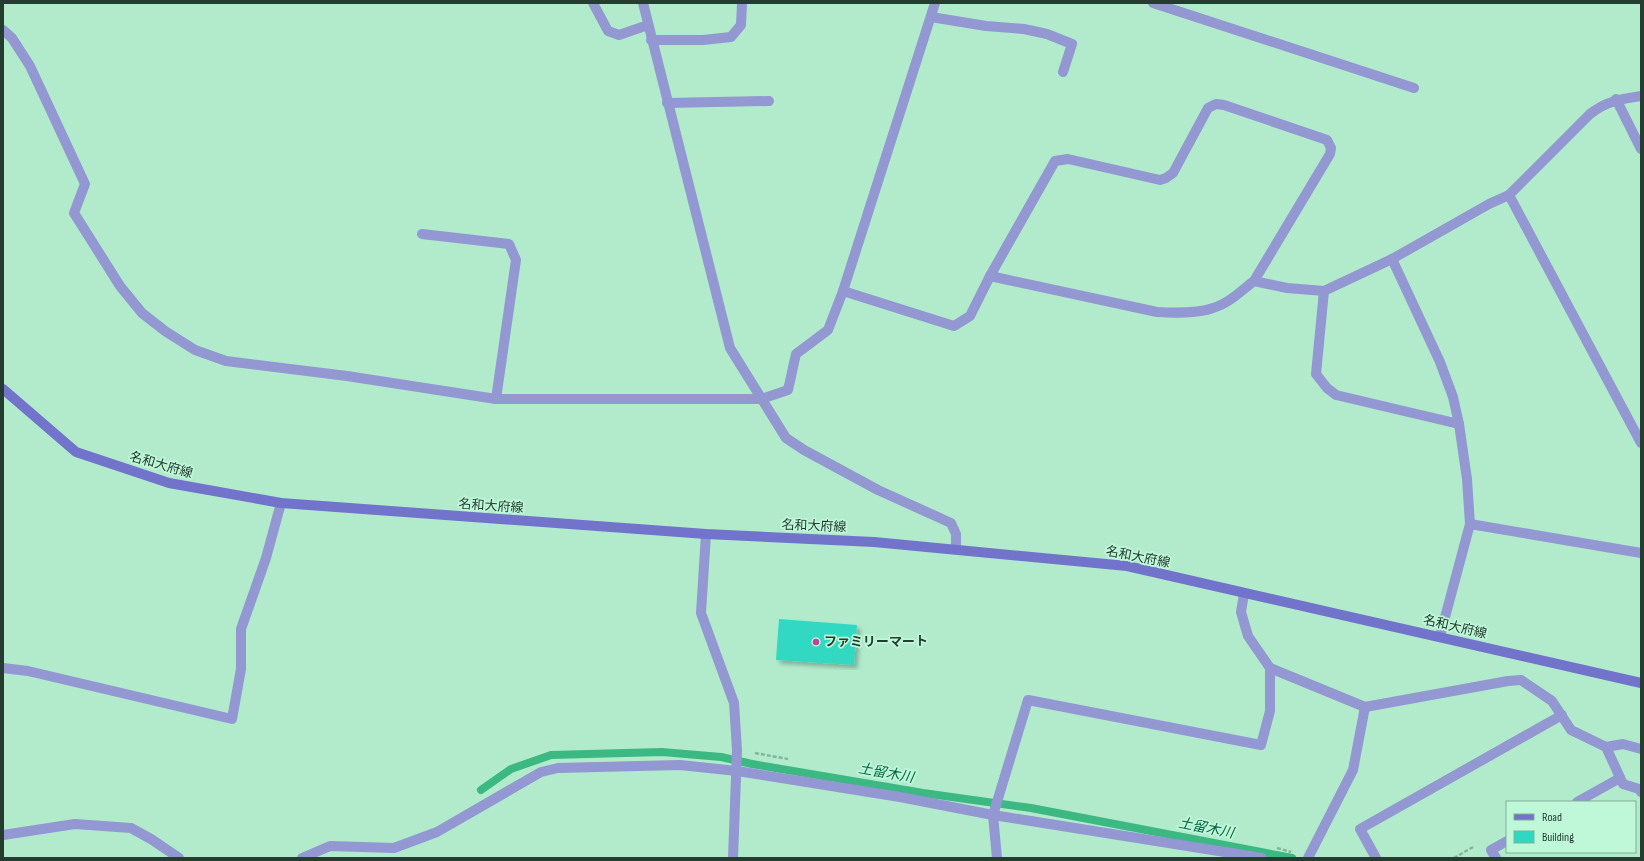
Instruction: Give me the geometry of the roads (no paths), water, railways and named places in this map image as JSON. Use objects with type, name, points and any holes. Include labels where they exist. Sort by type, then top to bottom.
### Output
[{"type":"main road","name":"名和大府線","points":[[3,389],[76,452],[169,484],[281,503],[706,534],[874,542],[956,548],[1127,566],[1244,594],[1440,636],[1641,683]]},
{"type":"street","points":[[593,3],[608,31],[619,35],[648,25]]},
{"type":"street","points":[[643,3],[651,40],[730,348],[786,438],[804,450],[878,490],[951,523],[956,534],[956,548]]},
{"type":"street","points":[[651,40],[703,40],[731,38],[741,25],[742,3]]},
{"type":"street","points":[[3,30],[12,38],[30,66],[85,184],[74,213],[120,286],[142,312],[165,331],[195,350],[226,361],[347,376],[496,399],[761,399],[788,390],[796,354],[828,330],[843,291],[935,3]]},
{"type":"street","points":[[1153,3],[1414,88]]},
{"type":"street","points":[[931,17],[986,26],[1024,29],[1047,34],[1072,44],[1063,72]]},
{"type":"street","points":[[1254,281],[1287,288],[1324,291],[1392,259],[1489,204],[1510,195],[1590,114],[1601,105],[1616,99],[1641,96]]},
{"type":"street","points":[[1616,99],[1641,149]]},
{"type":"street","points":[[667,103],[770,100]]},
{"type":"street","points":[[843,291],[954,326],[970,316],[990,276],[1055,160],[1068,159],[1160,180],[1166,178],[1173,173],[1208,108],[1216,104],[1224,105],[1327,140],[1331,148],[1330,154],[1254,281],[1234,297],[1212,308],[1176,313],[1157,312],[990,276]]},
{"type":"street","points":[[1510,195],[1641,443]]},
{"type":"street","points":[[422,234],[509,244],[516,260],[496,399]]},
{"type":"street","points":[[1392,259],[1440,362],[1453,397],[1459,424],[1467,479],[1470,524],[1440,636]]},
{"type":"street","points":[[1324,291],[1316,374],[1327,388],[1336,395],[1459,424]]},
{"type":"street","points":[[3,668],[28,671],[232,719],[241,669],[241,629],[266,558],[281,503]]},
{"type":"street","points":[[1470,524],[1641,553]]},
{"type":"street","points":[[706,534],[701,613],[734,703],[737,750],[734,858]]},
{"type":"street","points":[[1244,594],[1241,612],[1248,636],[1270,668],[1365,707],[1508,681],[1521,680],[1552,701],[1571,730],[1606,747],[1623,744],[1641,749]]},
{"type":"street","points":[[997,858],[993,815],[1028,700],[1261,745],[1270,711],[1270,668]]},
{"type":"street","points":[[1308,858],[1353,770],[1365,707]]},
{"type":"street","points":[[1376,858],[1360,829],[1562,715]]},
{"type":"street","points":[[1606,747],[1623,784],[1639,789],[1641,792]]},
{"type":"street","points":[[302,858],[330,846],[394,848],[437,832],[540,772],[558,768],[680,765],[737,768],[900,796],[993,815],[1262,858]]},
{"type":"street","points":[[1579,801],[1620,778]]},
{"type":"street","points":[[3,835],[76,824],[131,828],[151,838],[179,858]]},
{"type":"street","points":[[1496,858],[1491,850],[1506,842]]},
{"type":"waterway","name":"土留木川","points":[[481,790],[511,769],[551,755],[662,752],[721,757],[752,764],[923,793],[1031,808],[1292,858]]},
{"type":"place","name":"ファミリーマート","points":[[816,642]]}]
